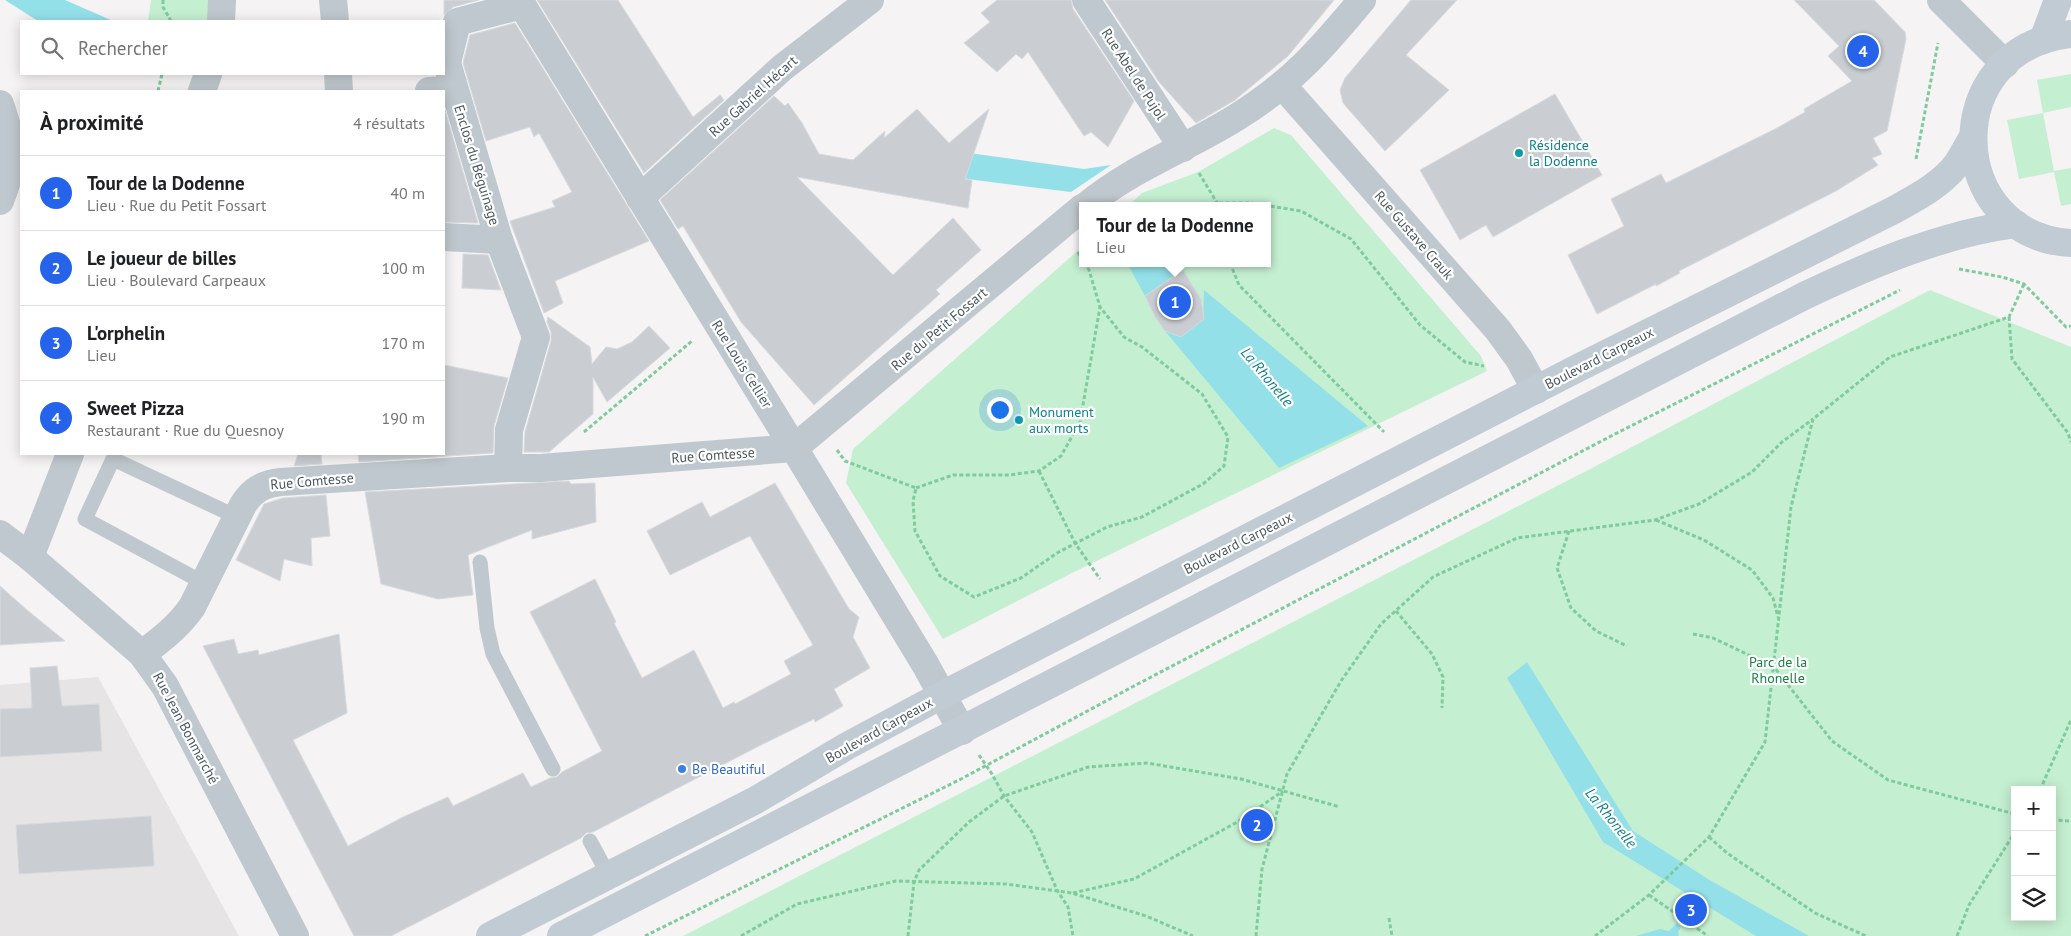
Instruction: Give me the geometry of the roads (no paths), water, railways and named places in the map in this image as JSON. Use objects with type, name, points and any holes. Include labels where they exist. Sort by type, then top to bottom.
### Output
[{"type":"main road","points":[[2043,40],[2058,0]]},
{"type":"main road","points":[[2071,34],[2043,40],[2019,52],[2005,64],[1993,77],[1980,101],[1973,137],[1976,164],[1986,189],[2002,212],[2016,224],[2042,237],[2071,243]]},
{"type":"main road","name":"Boulevard Carpeaux","points":[[490,936],[756,800],[942,695],[1536,390],[1914,199],[1944,178],[1956,164],[1973,137]]},
{"type":"main road","points":[[561,936],[1804,296],[1833,282],[1935,242],[1978,229],[2016,224]]},
{"type":"street","points":[[221,20],[222,0]]},
{"type":"street","points":[[333,0],[334,20]]},
{"type":"street","name":"Rue Gabriel Hécart","points":[[640,198],[782,68],[870,0]]},
{"type":"street","name":"Rue Abel de Pujol","points":[[1086,0],[1183,148]]},
{"type":"street","points":[[1091,202],[1109,187],[1239,116],[1283,86],[1317,54],[1362,0]]},
{"type":"street","points":[[1941,0],[2005,64]]},
{"type":"street","name":"Rue Louis Cellier","points":[[521,2],[794,448],[962,731]]},
{"type":"street","name":"Enclos du Béguinage","points":[[445,74],[458,22],[521,2]]},
{"type":"street","points":[[202,90],[208,75]]},
{"type":"street","points":[[338,75],[339,90]]},
{"type":"street","name":"Enclos du Béguinage","points":[[442,90],[445,75]]},
{"type":"street","name":"Rue Gustave Crauk","points":[[1283,86],[1498,330],[1519,359],[1536,390]]},
{"type":"street","name":"Enclos du Béguinage","points":[[445,99],[536,338],[509,430],[508,468]]},
{"type":"street","points":[[0,104],[12,144],[10,173],[0,200]]},
{"type":"street","name":"Rue du Petit Fossart","points":[[794,448],[1079,211]]},
{"type":"street","name":"Enclos du Béguinage","points":[[445,237],[500,240]]},
{"type":"street","name":"Rue Comtesse","points":[[142,654],[172,632],[183,620],[204,583],[243,505],[253,492],[270,483],[508,468],[541,468],[794,448]]},
{"type":"street","points":[[30,557],[70,455]]},
{"type":"street","name":"Rue Jean Bonmarché","points":[[0,534],[30,557],[142,654],[165,686],[295,936]]},
{"type":"lane","points":[[204,583],[85,519],[113,459],[237,517]]},
{"type":"lane","points":[[480,562],[486,628],[493,654],[553,769]]},
{"type":"lane","points":[[590,841],[608,876]]},
{"type":"water","points":[[5,0],[65,0],[111,20],[36,20]]},
{"type":"water","points":[[883,141],[1084,169],[1111,165],[1071,192],[975,180],[879,164]]},
{"type":"water","points":[[1129,267],[1180,267],[1182,270],[1145,296]]},
{"type":"water","name":"La Rhonelle","points":[[1204,290],[1368,426],[1279,468],[1165,331],[1181,337],[1203,320]]},
{"type":"water","name":"La Rhonelle","points":[[1527,662],[1633,831],[1708,879],[1809,936],[1756,936],[1603,842],[1507,678]]},
{"type":"water","points":[[1677,923],[1681,927],[1678,932],[1679,936],[1636,936],[1660,929],[1669,931]]},
{"type":"place","name":"Sweet Pizza","points":[[1863,51]]},
{"type":"place","name":"Résidence la Dodenne","points":[[1519,153]]},
{"type":"place","name":"Tour de la Dodenne","points":[[1175,302]]},
{"type":"place","name":"Monument aux morts","points":[[1019,420]]},
{"type":"place","name":"Be Beautiful","points":[[682,769]]},
{"type":"place","name":"Le joueur de billes","points":[[1257,825]]},
{"type":"place","name":"L'orphelin","points":[[1691,910]]},
{"type":"park label","name":"Parc de la Rhonelle","points":[[1778,670]]}]
